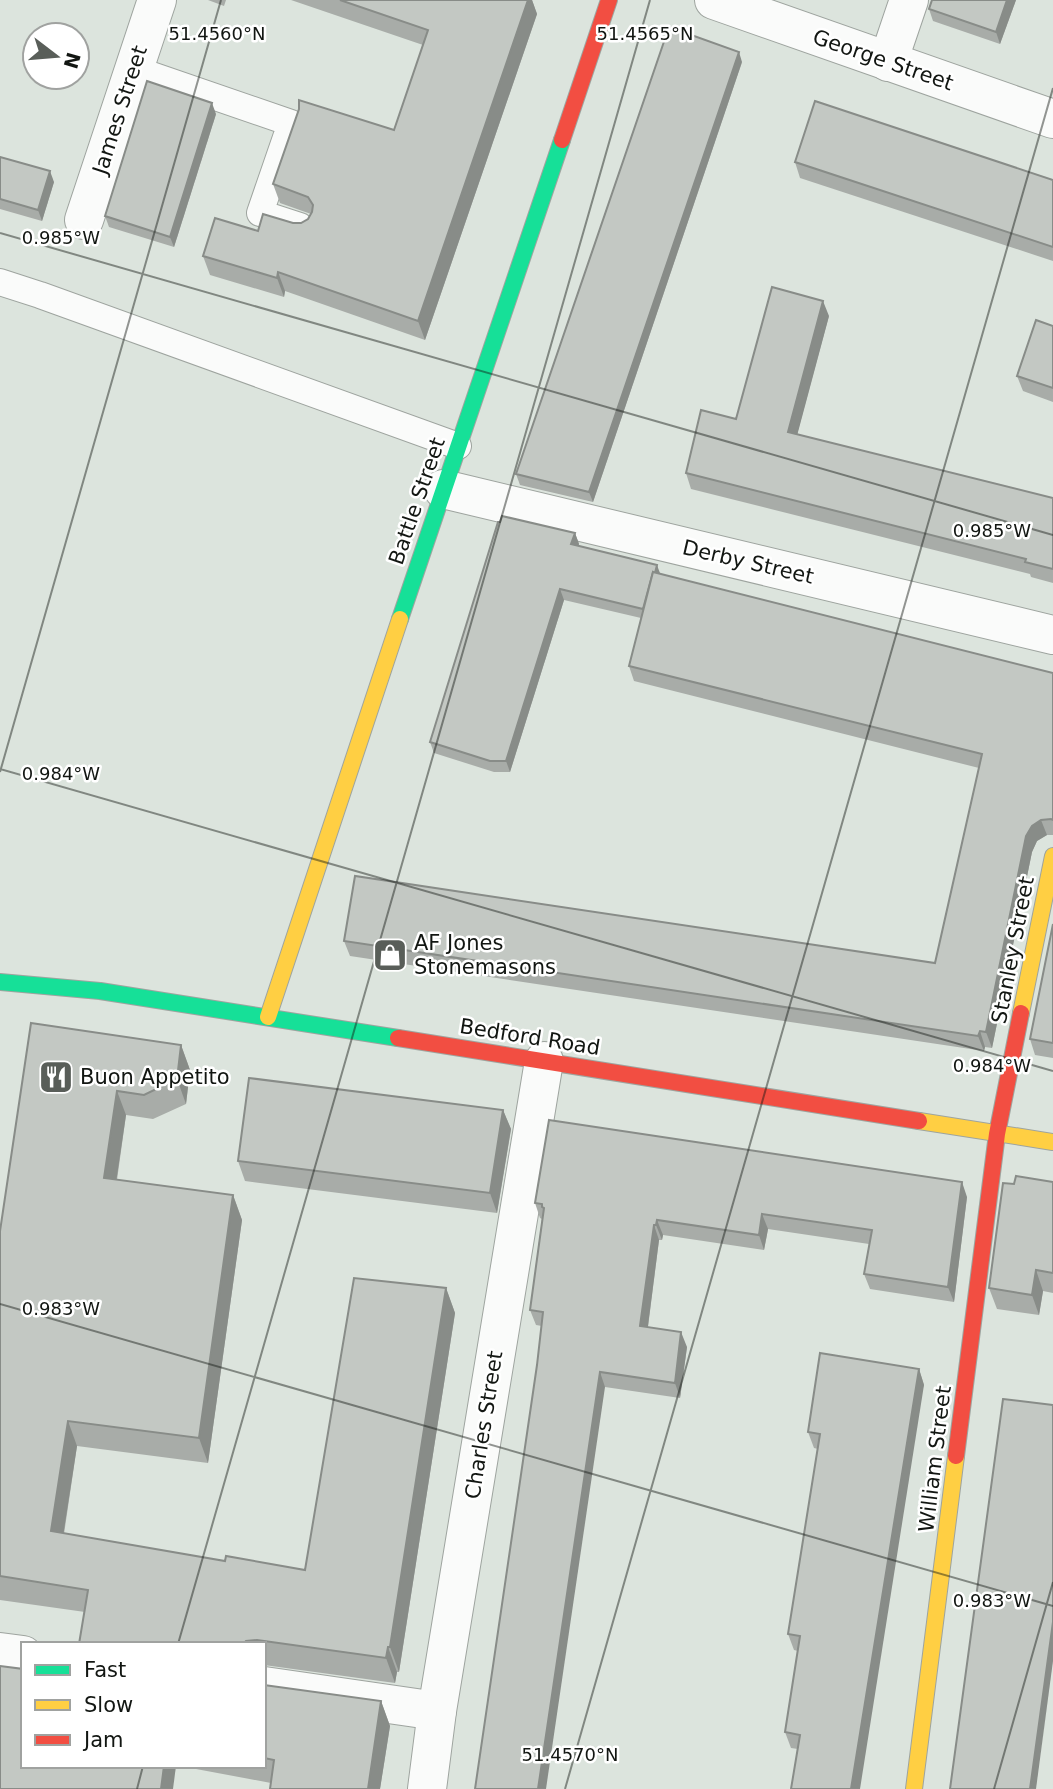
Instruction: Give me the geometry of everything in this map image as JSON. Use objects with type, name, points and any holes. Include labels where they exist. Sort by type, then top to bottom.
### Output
[{"type":"street","name":"James Street","points":[[84,220],[157,0]]},
{"type":"street","name":"Battle Street","points":[[268,1017],[443,489],[610,0]]},
{"type":"street","name":"George Street","points":[[714,0],[1053,119]]},
{"type":"street","points":[[888,62],[909,0]]},
{"type":"street","name":"Derby Street","points":[[443,489],[1053,635]]},
{"type":"street","name":"Stanley Street","points":[[997,1134],[1053,856]]},
{"type":"street","name":"Bedford Road","points":[[0,982],[100,991],[1053,1142]]},
{"type":"street","name":"Charles Street","points":[[427,1789],[437,1711],[544,1060]]},
{"type":"street","name":"William Street","points":[[914,1789],[997,1134]]},
{"type":"street","points":[[0,1652],[21,1655]]},
{"type":"street","points":[[266,1686],[437,1711]]},
{"type":"lane","points":[[134,69],[291,123],[260,213],[304,227]]},
{"type":"lane","points":[[0,282],[458,446]]},
{"type":"building","points":[[340,0],[528,0],[418,321],[278,272],[277,278],[203,256],[215,218],[258,231],[263,214],[293,223],[308,219],[313,205],[308,197],[273,184],[299,109],[299,100],[394,130],[428,30]]},
{"type":"building","points":[[932,0],[1007,0],[996,32],[929,9]]},
{"type":"building","points":[[669,27],[739,52],[589,492],[516,474]]},
{"type":"building","points":[[147,81],[212,103],[170,237],[105,216]]},
{"type":"building","points":[[815,101],[1053,180],[1053,247],[795,162]]},
{"type":"building","points":[[0,157],[50,171],[38,210],[0,199]]},
{"type":"building","points":[[772,287],[823,301],[788,432],[1053,498],[1053,569],[1025,562],[1026,559],[686,473],[701,410],[736,419]]},
{"type":"building","points":[[1036,320],[1053,326],[1053,388],[1017,376]]},
{"type":"building","points":[[502,516],[575,533],[571,544],[657,565],[643,609],[560,589],[506,761],[490,761],[430,742]]},
{"type":"building","points":[[653,572],[1053,673],[1053,820],[1041,820],[1032,826],[1026,836],[986,1032],[980,1031],[978,1036],[344,941],[355,876],[935,963],[982,754],[629,666]]},
{"type":"building","points":[[1053,924],[1053,1043],[1030,1039]]},
{"type":"building","points":[[31,1023],[181,1045],[177,1079],[144,1095],[117,1091],[104,1178],[233,1195],[199,1438],[68,1421],[51,1531],[225,1561],[226,1556],[305,1570],[354,1278],[446,1288],[390,1647],[386,1658],[257,1640],[79,1642],[88,1590],[0,1576],[0,1231]]},
{"type":"building","points":[[249,1078],[503,1110],[490,1193],[238,1161]]},
{"type":"building","points":[[549,1120],[962,1182],[948,1287],[864,1274],[872,1230],[762,1214],[759,1235],[657,1220],[654,1225],[640,1326],[681,1332],[675,1383],[600,1372],[538,1789],[475,1789],[543,1312],[530,1310],[544,1208],[542,1204],[535,1203]]},
{"type":"building","points":[[1016,1176],[1053,1182],[1053,1273],[1036,1270],[1032,1295],[989,1288],[1003,1183],[1014,1184]]},
{"type":"building","points":[[820,1353],[919,1369],[851,1789],[791,1789],[800,1735],[785,1732],[800,1636],[788,1634],[820,1434],[808,1432]]},
{"type":"building","points":[[1003,1399],[1053,1405],[1053,1622],[1030,1789],[950,1789]]},
{"type":"building","points":[[0,1666],[21,1669],[21,1768],[164,1768],[161,1789],[0,1789]]},
{"type":"building","points":[[266,1685],[381,1701],[368,1789],[270,1789],[274,1760],[266,1758]]},
{"type":"traffic: fast","points":[[400,619],[562,140]]},
{"type":"traffic: fast","points":[[0,982],[100,991],[398,1038]]},
{"type":"traffic: slow","points":[[268,1017],[400,619]]},
{"type":"traffic: slow","points":[[1021,1013],[1053,856]]},
{"type":"traffic: slow","points":[[919,1121],[1053,1142]]},
{"type":"traffic: slow","points":[[914,1789],[956,1456]]},
{"type":"traffic: jam","points":[[562,140],[609,0]]},
{"type":"traffic: jam","points":[[956,1456],[997,1134],[1021,1013]]},
{"type":"traffic: jam","points":[[398,1038],[919,1121]]},
{"type":"place","name":"AF Jones Stonemasons","points":[[390,955]]},
{"type":"place","name":"Buon Appetito","points":[[56,1077]]}]
